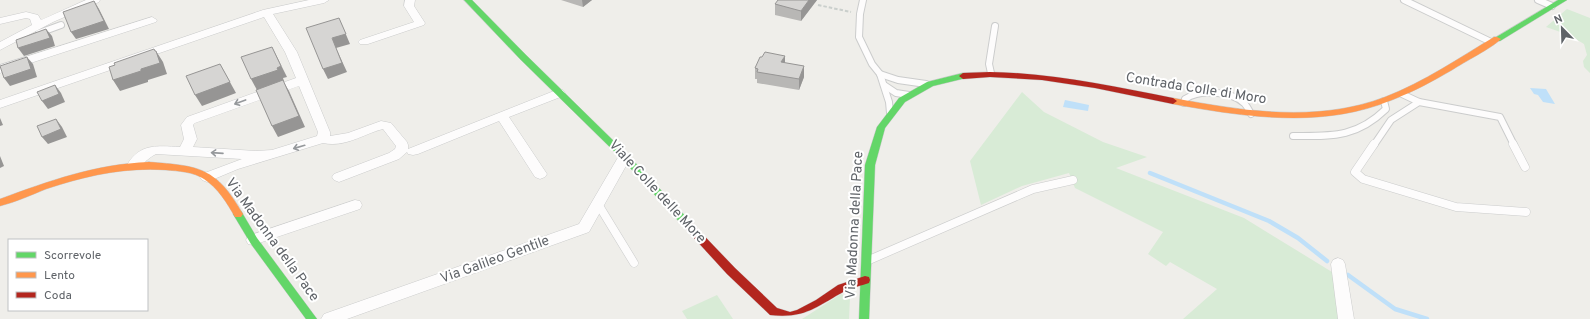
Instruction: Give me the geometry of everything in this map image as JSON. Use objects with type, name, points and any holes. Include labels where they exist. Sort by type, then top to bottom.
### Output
[{"type":"main road","name":"Viale Colle delle More","points":[[468,0],[559,93],[625,157],[731,271],[774,312],[790,316],[799,314],[820,303],[848,285],[866,280]]},
{"type":"main road","name":"Contrada Colle di Moro","points":[[952,78],[991,72],[1018,74],[1057,78],[1184,103],[1251,114],[1272,116],[1315,115],[1350,110],[1384,101],[1402,94],[1563,0]]},
{"type":"main road","name":"Via Madonna della Pace","points":[[864,319],[871,153],[878,133],[890,113],[910,95],[930,85],[952,78]]},
{"type":"main road","name":"Via Madonna della Pace","points":[[0,203],[62,180],[107,169],[134,165],[174,167],[190,170],[207,177],[224,194],[253,240],[312,319]]},
{"type":"street","points":[[0,48],[38,25],[95,0]]},
{"type":"street","points":[[0,104],[267,12],[324,0]]},
{"type":"street","points":[[364,42],[420,22],[409,6],[410,0]]},
{"type":"street","points":[[267,12],[291,52],[324,132],[323,139]]},
{"type":"street","points":[[0,21],[26,15],[34,17],[38,25]]},
{"type":"street","points":[[0,69],[152,20]]},
{"type":"street","points":[[184,150],[191,142],[187,126],[191,120],[303,80]]},
{"type":"street","points":[[413,151],[559,93]]},
{"type":"street","points":[[502,116],[540,174]]},
{"type":"street","points":[[207,177],[221,170],[323,139],[330,142],[339,140],[381,125],[387,126],[402,145],[401,152],[394,156],[339,177]]},
{"type":"street","points":[[134,165],[138,158],[147,152],[160,150],[184,150],[256,155],[275,154]]},
{"type":"street","name":"Via Galileo Gentile","points":[[329,319],[584,228],[625,157]]},
{"type":"street","points":[[253,240],[355,205]]},
{"type":"street","points":[[1338,264],[1346,319]]},
{"type":"lane","points":[[863,0],[860,14],[859,37],[872,64],[880,74],[889,102],[890,113]]},
{"type":"lane","points":[[1404,0],[1492,42]]},
{"type":"lane","points":[[1538,0],[1552,6]]},
{"type":"lane","points":[[11,41],[17,42],[61,25]]},
{"type":"lane","points":[[991,72],[989,64],[995,26]]},
{"type":"lane","points":[[880,74],[898,80],[930,85]]},
{"type":"lane","points":[[898,80],[904,84],[910,95]]},
{"type":"lane","points":[[884,85],[896,93],[910,95]]},
{"type":"lane","points":[[1184,103],[1185,99],[1190,96],[1208,92],[1237,99],[1246,105],[1251,114]]},
{"type":"lane","points":[[1402,94],[1419,102],[1500,117],[1525,167]]},
{"type":"lane","points":[[1293,136],[1354,132],[1366,126],[1386,109],[1384,101]]},
{"type":"lane","points":[[1419,102],[1391,120],[1356,172],[1363,179],[1456,207],[1526,212]]},
{"type":"lane","points":[[866,261],[1033,189],[1073,180]]},
{"type":"lane","points":[[598,204],[634,263]]},
{"type":"path","points":[[818,5],[839,10]]},
{"type":"green space","points":[[1567,9],[1590,18],[1590,73],[1584,67],[1583,61],[1587,55],[1584,44],[1569,35],[1546,27]]},
{"type":"green space","points":[[1022,92],[1044,112],[1103,142],[1147,157],[1116,168],[1244,218],[1332,272],[1339,319],[1183,319],[1217,289],[1170,262],[1166,266],[1148,254],[1163,232],[1075,188],[1069,173],[1022,186],[981,205],[970,161]]},
{"type":"green space","points":[[841,294],[850,298],[849,319],[802,319]]},
{"type":"green space","points":[[717,295],[733,319],[687,319],[682,311]]},
{"type":"water","points":[[1530,88],[1546,89],[1555,104],[1543,102]]},
{"type":"water","points":[[1065,100],[1089,105],[1088,111],[1063,107]]},
{"type":"building","points":[[778,0],[809,0],[801,11],[775,4]]},
{"type":"building","points":[[94,1],[104,21],[71,32],[63,12]]},
{"type":"building","points":[[339,18],[346,34],[332,38],[342,63],[323,69],[306,28]]},
{"type":"building","points":[[46,29],[50,38],[18,48],[16,40]]},
{"type":"building","points":[[272,47],[281,66],[277,68],[278,70],[251,79],[241,57]]},
{"type":"building","points":[[154,49],[160,63],[113,80],[109,67],[115,65],[114,63]]},
{"type":"building","points":[[765,52],[785,56],[781,62],[804,66],[799,79],[757,72],[758,69],[755,68],[760,57],[762,57]]},
{"type":"building","points":[[27,57],[31,69],[4,78],[0,66]]},
{"type":"building","points":[[220,64],[230,82],[195,95],[186,76]]},
{"type":"building","points":[[283,80],[299,116],[272,126],[256,90]]},
{"type":"building","points":[[55,85],[59,94],[42,101],[37,92]]},
{"type":"building","points":[[56,119],[61,129],[42,137],[37,126]]},
{"type":"waterway","points":[[1150,173],[1269,221],[1298,238],[1327,261]]},
{"type":"waterway","points":[[1348,275],[1395,309],[1427,319]]},
{"type":"traffic: fast","points":[[468,0],[523,57],[625,157],[687,224]]},
{"type":"traffic: fast","points":[[1497,39],[1563,0]]},
{"type":"traffic: fast","points":[[864,319],[870,165],[881,127],[902,100],[930,84],[963,76]]},
{"type":"traffic: fast","points":[[238,214],[254,241],[312,319]]},
{"type":"traffic: slow","points":[[1173,101],[1254,113],[1281,115],[1335,113],[1388,99],[1402,93],[1430,79],[1497,39]]},
{"type":"traffic: slow","points":[[0,203],[41,187],[84,174],[105,169],[149,165],[190,170],[207,176],[221,188],[238,214]]},
{"type":"traffic: jam","points":[[963,76],[990,74],[1042,77],[1095,85],[1173,101]]},
{"type":"traffic: jam","points":[[687,224],[731,271],[774,312],[790,316],[799,314],[820,303],[842,288],[865,280]]}]
